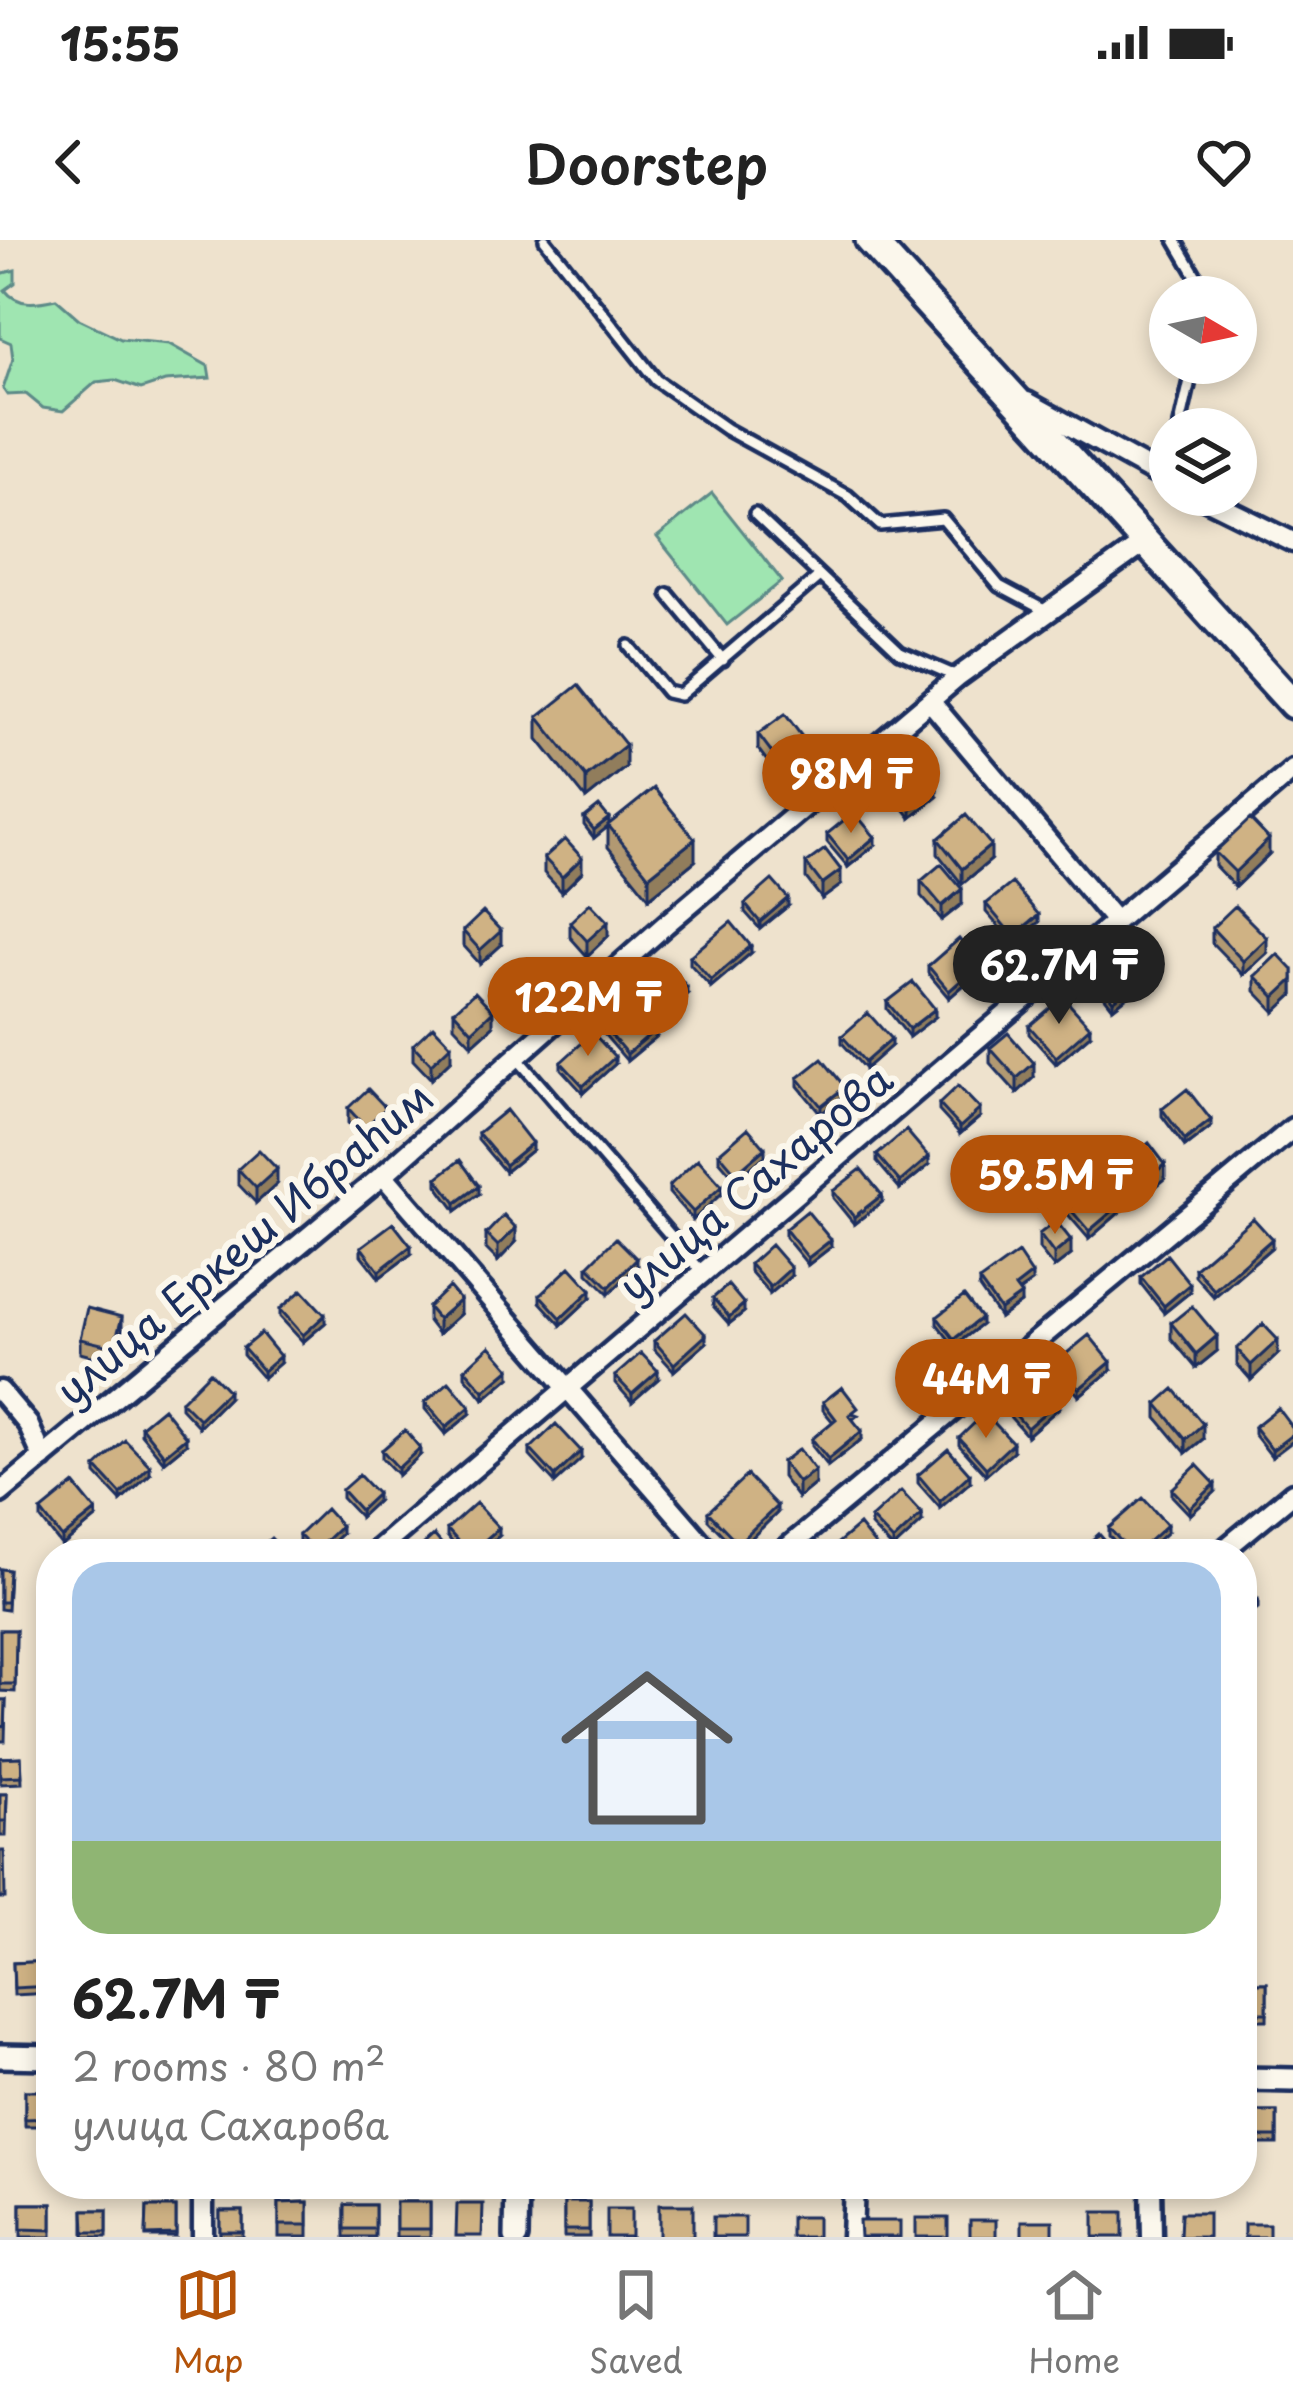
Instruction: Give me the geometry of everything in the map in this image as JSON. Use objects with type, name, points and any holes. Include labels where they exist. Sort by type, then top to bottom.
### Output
[{"type":"main road","points":[[870,240],[1293,704]]},
{"type":"street","points":[[1016,395],[1149,465]]},
{"type":"street","points":[[1240,516],[1293,542]]},
{"type":"street","name":"улица Еркеш Ибраһим","points":[[0,1493],[383,1175],[958,677],[1144,543]]},
{"type":"street","points":[[930,701],[1115,921]]},
{"type":"street","name":"улица Сахарова","points":[[391,1539],[1293,770]]},
{"type":"street","points":[[798,1539],[1293,1128]]},
{"type":"street","points":[[383,1175],[698,1539]]},
{"type":"street","points":[[0,1391],[28,1424],[43,1457]]},
{"type":"street","points":[[1237,1539],[1293,1493]]},
{"type":"street","points":[[0,2056],[36,2057]]},
{"type":"street","points":[[1257,2079],[1293,2080]]},
{"type":"street","points":[[203,2199],[203,2237]]},
{"type":"street","points":[[516,2237],[517,2199]]},
{"type":"street","points":[[852,2237],[853,2199]]},
{"type":"street","points":[[1151,2199],[1152,2237]]},
{"type":"lane","points":[[545,240],[656,380],[726,429],[848,496],[880,525],[943,519],[999,586],[1048,612]]},
{"type":"lane","points":[[1175,240],[1196,276]]},
{"type":"lane","points":[[755,514],[817,578],[900,652],[958,677]]},
{"type":"lane","points":[[629,646],[673,695],[687,691],[817,578]]},
{"type":"lane","points":[[668,594],[723,660]]},
{"type":"lane","points":[[517,1058],[702,1272]]},
{"type":"green space","points":[[15,270],[15,283],[5,290],[16,299],[56,299],[79,319],[121,339],[169,344],[208,366],[210,378],[165,381],[141,389],[115,380],[96,382],[63,411],[43,408],[26,394],[7,395],[3,389],[13,359],[11,343],[0,338],[0,274]]},
{"type":"green space","points":[[712,493],[782,581],[727,625],[657,537]]},
{"type":"building","points":[[578,685],[626,745],[586,777],[538,717]]},
{"type":"building","points":[[785,714],[809,746],[782,766],[758,734]]},
{"type":"building","points":[[915,762],[937,789],[911,810],[889,783]]},
{"type":"building","points":[[654,788],[695,839],[649,876],[608,825]]},
{"type":"building","points":[[599,806],[609,818],[594,830],[584,818]]},
{"type":"building","points":[[854,812],[875,837],[848,860],[827,834]]},
{"type":"building","points":[[966,815],[991,845],[962,869],[938,839]]},
{"type":"building","points":[[1250,819],[1269,839],[1235,872],[1215,852]]},
{"type":"building","points":[[565,839],[582,858],[562,877],[544,858]]},
{"type":"building","points":[[825,849],[841,870],[822,884],[806,863]]},
{"type":"building","points":[[941,864],[962,889],[942,906],[921,881]]},
{"type":"building","points":[[772,880],[788,898],[760,922],[745,904]]},
{"type":"building","points":[[1012,883],[1039,915],[1013,936],[986,904]]},
{"type":"building","points":[[590,903],[608,922],[587,941],[570,922]]},
{"type":"building","points":[[1235,906],[1267,938],[1243,961],[1212,928]]},
{"type":"building","points":[[483,912],[501,931],[480,950],[463,931]]},
{"type":"building","points":[[731,922],[751,946],[711,980],[690,956]]},
{"type":"building","points":[[959,939],[980,964],[949,991],[928,966]]},
{"type":"building","points":[[1108,946],[1137,982],[1113,1001],[1085,965]]},
{"type":"building","points":[[1278,954],[1293,970],[1293,980],[1275,997],[1255,976]]},
{"type":"building","points":[[671,967],[687,987],[663,1008],[646,989]]},
{"type":"building","points":[[913,982],[935,1009],[909,1029],[887,1002]]},
{"type":"building","points":[[475,992],[493,1011],[472,1031],[454,1011]]},
{"type":"building","points":[[1063,997],[1090,1027],[1056,1057],[1029,1026]]},
{"type":"building","points":[[632,1001],[656,1029],[627,1054],[603,1026]]},
{"type":"building","points":[[868,1013],[891,1039],[865,1062],[842,1036]]},
{"type":"building","points":[[433,1026],[451,1045],[431,1064],[413,1045]]},
{"type":"building","points":[[593,1033],[615,1057],[583,1086],[561,1062]]},
{"type":"building","points":[[1008,1033],[1034,1063],[1017,1078],[990,1048]]},
{"type":"building","points":[[822,1059],[845,1087],[821,1106],[798,1078]]},
{"type":"building","points":[[958,1086],[980,1109],[960,1127],[939,1104]]},
{"type":"building","points":[[368,1089],[386,1108],[365,1127],[348,1108]]},
{"type":"building","points":[[1187,1089],[1211,1120],[1185,1140],[1162,1109]]},
{"type":"building","points":[[506,1110],[532,1143],[505,1165],[478,1133]]},
{"type":"building","points":[[748,1128],[765,1148],[736,1173],[719,1153]]},
{"type":"building","points":[[906,1130],[929,1157],[900,1182],[877,1155]]},
{"type":"building","points":[[1149,1143],[1165,1164],[1143,1183],[1126,1162]]},
{"type":"building","points":[[259,1150],[277,1169],[256,1188],[238,1169]]},
{"type":"building","points":[[698,1159],[722,1186],[693,1212],[669,1186]]},
{"type":"building","points":[[460,1160],[479,1186],[456,1203],[437,1178]]},
{"type":"building","points":[[861,1169],[882,1195],[854,1217],[833,1191]]},
{"type":"building","points":[[1104,1171],[1128,1198],[1089,1231],[1052,1188],[1059,1181],[1074,1198]]},
{"type":"building","points":[[807,1211],[831,1240],[808,1258],[785,1229]]},
{"type":"building","points":[[504,1215],[516,1228],[498,1246],[486,1234]]},
{"type":"building","points":[[1253,1218],[1272,1239],[1214,1290],[1195,1268]]},
{"type":"building","points":[[1056,1221],[1071,1240],[1054,1254],[1039,1234]]},
{"type":"building","points":[[393,1223],[411,1246],[379,1271],[361,1247]]},
{"type":"building","points":[[616,1238],[637,1259],[609,1287],[588,1266]]},
{"type":"building","points":[[771,1245],[791,1268],[770,1287],[750,1264]]},
{"type":"building","points":[[1018,1253],[1032,1274],[1015,1287],[1021,1295],[1000,1310],[979,1281]]},
{"type":"building","points":[[1167,1255],[1190,1284],[1164,1306],[1141,1277]]},
{"type":"building","points":[[570,1267],[591,1290],[561,1318],[540,1295]]},
{"type":"building","points":[[728,1285],[744,1304],[729,1317],[713,1298]]},
{"type":"building","points":[[449,1287],[460,1300],[438,1319],[428,1307]]},
{"type":"building","points":[[302,1290],[325,1315],[303,1335],[280,1309]]},
{"type":"building","points":[[964,1296],[981,1318],[954,1339],[937,1317]]},
{"type":"building","points":[[1192,1306],[1217,1336],[1196,1354],[1171,1323]]},
{"type":"building","points":[[87,1308],[122,1317],[114,1347],[80,1339]]},
{"type":"building","points":[[686,1313],[706,1335],[674,1364],[654,1341]]},
{"type":"building","points":[[1263,1324],[1278,1340],[1251,1365],[1237,1349]]},
{"type":"building","points":[[261,1333],[280,1356],[263,1371],[243,1348]]},
{"type":"building","points":[[1089,1335],[1111,1362],[1079,1389],[1056,1362]]},
{"type":"building","points":[[490,1346],[510,1369],[484,1391],[465,1369]]},
{"type":"building","points":[[641,1353],[658,1371],[632,1394],[615,1376]]},
{"type":"building","points":[[210,1372],[228,1391],[199,1419],[181,1401]]},
{"type":"building","points":[[1037,1375],[1059,1400],[1027,1428],[1005,1403]]},
{"type":"building","points":[[449,1382],[470,1407],[446,1427],[425,1402]]},
{"type":"building","points":[[842,1387],[858,1408],[849,1415],[862,1431],[828,1459],[812,1439],[836,1419],[823,1402]]},
{"type":"building","points":[[1174,1389],[1203,1424],[1186,1439],[1157,1404]]},
{"type":"building","points":[[163,1408],[186,1437],[164,1455],[141,1426]]},
{"type":"building","points":[[1278,1408],[1293,1434],[1272,1450],[1254,1427]]},
{"type":"building","points":[[985,1413],[1013,1443],[986,1468],[959,1438]]},
{"type":"building","points":[[556,1424],[581,1451],[555,1476],[530,1449]]},
{"type":"building","points":[[405,1430],[420,1448],[398,1468],[382,1450]]},
{"type":"building","points":[[125,1440],[150,1466],[121,1494],[96,1467]]},
{"type":"building","points":[[799,1449],[815,1470],[798,1483],[782,1462]]},
{"type":"building","points":[[948,1449],[970,1474],[940,1501],[918,1475]]},
{"type":"building","points":[[1197,1465],[1215,1484],[1190,1508],[1172,1489]]},
{"type":"building","points":[[359,1475],[377,1494],[360,1510],[342,1490]]},
{"type":"building","points":[[747,1475],[777,1506],[742,1539],[734,1539],[708,1512]]},
{"type":"building","points":[[74,1484],[96,1511],[62,1538],[41,1511]]},
{"type":"building","points":[[901,1491],[922,1514],[895,1539],[871,1518]]},
{"type":"building","points":[[1143,1498],[1167,1525],[1152,1539],[1119,1539],[1109,1528]]},
{"type":"building","points":[[476,1503],[499,1528],[486,1539],[456,1539],[447,1529]]},
{"type":"building","points":[[326,1509],[341,1526],[327,1539],[299,1535]]},
{"type":"building","points":[[859,1525],[870,1539],[843,1539]]},
{"type":"building","points":[[0,1569],[9,1570],[7,1602],[0,1602]]},
{"type":"building","points":[[0,1630],[16,1630],[15,1684],[0,1684]]},
{"type":"building","points":[[0,1700],[6,1700],[5,1727],[0,1726]]},
{"type":"building","points":[[21,1757],[22,1776],[0,1777],[0,1758]]},
{"type":"building","points":[[0,1794],[7,1794],[6,1821],[0,1821]]},
{"type":"building","points":[[0,1851],[4,1851],[5,1898],[0,1898]]},
{"type":"building","points":[[36,1962],[36,1987],[14,1988],[13,1963]]},
{"type":"building","points":[[1257,1983],[1267,1983],[1267,2013],[1257,2013]]},
{"type":"building","points":[[25,2091],[36,2091],[36,2119],[25,2119]]},
{"type":"building","points":[[1257,2112],[1277,2112],[1277,2137],[1257,2137]]},
{"type":"building","points":[[308,2202],[308,2225],[279,2225],[279,2203]]},
{"type":"building","points":[[396,2202],[430,2202],[430,2229],[396,2229]]},
{"type":"building","points":[[564,2202],[589,2202],[589,2230],[564,2230]]},
{"type":"building","points":[[21,2204],[52,2204],[52,2230],[21,2229]]},
{"type":"building","points":[[457,2204],[483,2204],[482,2236],[456,2236]]},
{"type":"building","points":[[345,2205],[375,2205],[375,2229],[345,2229]]},
{"type":"building","points":[[659,2205],[693,2205],[693,2237],[659,2237]]},
{"type":"building","points":[[147,2207],[176,2207],[176,2234],[146,2235]]},
{"type":"building","points":[[607,2209],[631,2209],[631,2237],[607,2237]]},
{"type":"building","points":[[84,2210],[107,2210],[107,2232],[85,2232]]},
{"type":"building","points":[[220,2211],[243,2211],[243,2232],[220,2232]]},
{"type":"building","points":[[1094,2212],[1123,2212],[1123,2237],[1094,2237]]},
{"type":"building","points":[[1181,2213],[1208,2213],[1208,2237],[1180,2237]]},
{"type":"building","points":[[713,2217],[745,2217],[745,2237],[713,2237]]},
{"type":"building","points":[[791,2217],[817,2217],[817,2237],[791,2237]]},
{"type":"building","points":[[916,2218],[948,2218],[948,2237],[916,2237]]},
{"type":"building","points":[[970,2220],[996,2220],[996,2237],[970,2237]]},
{"type":"building","points":[[859,2221],[900,2221],[900,2237],[860,2237]]},
{"type":"building","points":[[1022,2221],[1053,2221],[1053,2237],[1022,2237]]},
{"type":"building","points":[[1244,2224],[1269,2224],[1269,2237],[1244,2237]]}]
